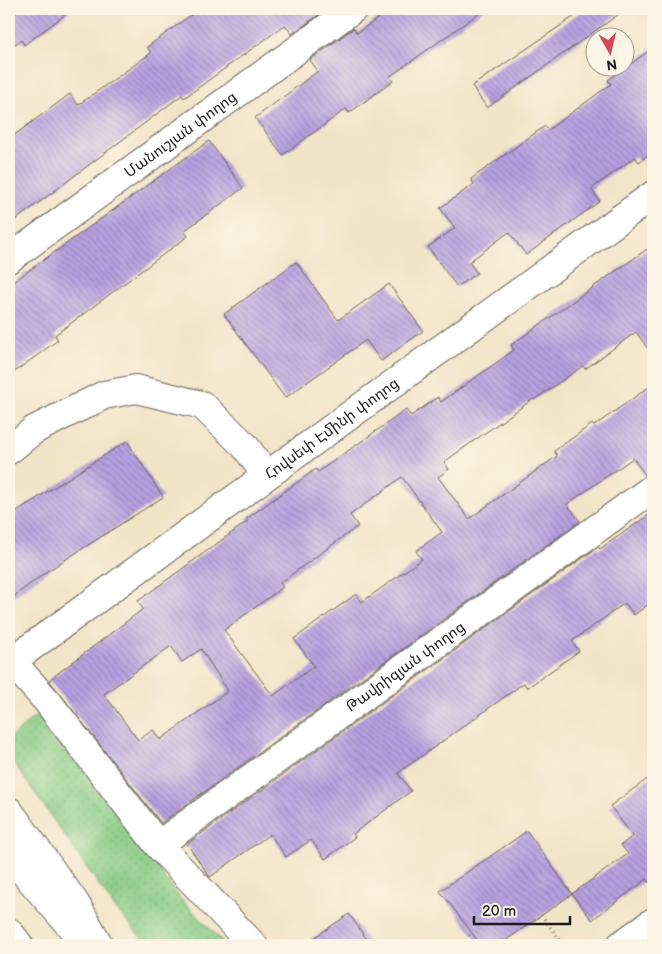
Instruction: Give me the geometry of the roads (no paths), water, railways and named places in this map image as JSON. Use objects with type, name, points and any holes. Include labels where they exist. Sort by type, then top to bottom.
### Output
[{"type":"street","name":"Մանուշյան փողոց","points":[[9,259],[353,9]]},
{"type":"street","name":"Հովսեփ Էմինի փողոց","points":[[10,662],[653,195]]},
{"type":"street","points":[[9,450],[34,430],[104,394],[136,390],[202,406],[245,446],[266,475]]},
{"type":"street","name":"Թավրիզյան փողոց","points":[[158,845],[653,488]]},
{"type":"street","points":[[10,662],[47,701],[158,845],[253,945]]},
{"type":"street","points":[[9,812],[75,903],[99,945]]},
{"type":"street","points":[[9,855],[87,945]]},
{"type":"street","points":[[621,945],[653,922]]},
{"type":"street","points":[[9,932],[19,945]]}]
